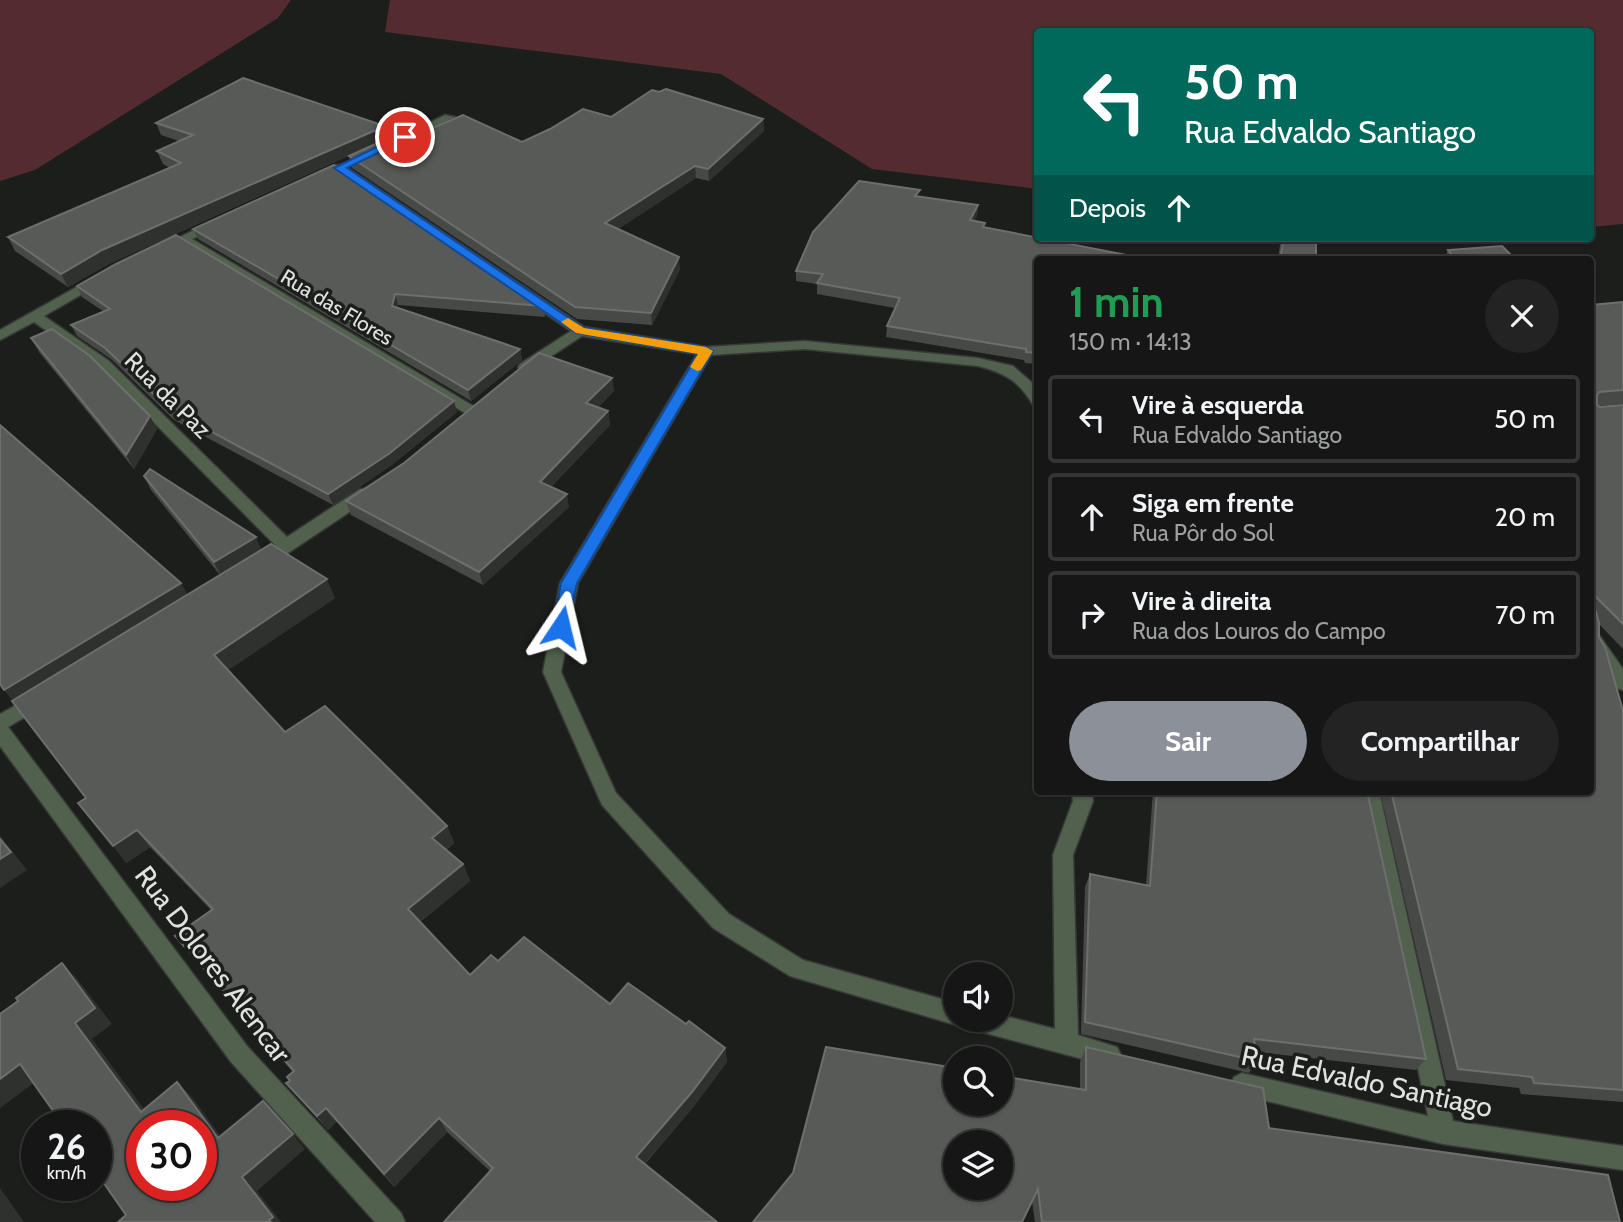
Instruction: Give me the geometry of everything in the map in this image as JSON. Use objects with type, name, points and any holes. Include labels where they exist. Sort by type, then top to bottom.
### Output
[{"type":"street","points":[[376,151],[449,117]]},
{"type":"street","points":[[339,168],[580,331],[706,351],[805,345],[978,362],[1009,369],[1034,393]]},
{"type":"street","points":[[149,254],[231,217]]},
{"type":"street","name":"Rua das Flores","points":[[183,239],[470,410]]},
{"type":"street","points":[[0,336],[115,269]]},
{"type":"street","name":"Rua da Paz","points":[[34,316],[104,364],[287,547]]},
{"type":"street","points":[[510,378],[580,331]]},
{"type":"street","points":[[706,351],[569,583],[552,672],[609,799],[721,921],[799,968],[943,1010]]},
{"type":"street","points":[[241,575],[378,485]]},
{"type":"street","points":[[1594,641],[1623,683]]},
{"type":"street","points":[[0,723],[57,688]]},
{"type":"street","name":"Rua Dolores Alencar","points":[[0,731],[239,1054],[392,1222]]},
{"type":"street","points":[[1067,1045],[1063,855],[1083,801],[1082,795]]},
{"type":"street","points":[[1370,795],[1443,1132]]},
{"type":"street","points":[[1013,1030],[1134,1061]]},
{"type":"street","name":"Rua Edvaldo Santiago","points":[[1215,1079],[1443,1132],[1623,1158]]},
{"type":"shaded area","points":[[0,0],[291,0],[278,18],[35,170],[0,181]]},
{"type":"shaded area","points":[[390,0],[1623,0],[1623,224],[1594,227],[1594,28],[1034,28],[1034,189],[872,169],[721,74],[385,32]]},
{"type":"building","points":[[243,78],[385,126],[102,250],[61,274],[8,237],[181,163],[157,151],[193,135],[156,123]]},
{"type":"building","points":[[666,89],[763,119],[708,169],[695,166],[605,223],[679,257],[651,313],[575,307],[349,156],[402,132],[414,136],[463,115],[522,142],[583,109],[611,117],[652,90],[659,92]]},
{"type":"building","points":[[334,165],[543,306],[395,294],[392,306],[520,349],[468,390],[193,229]]},
{"type":"building","points":[[859,181],[920,190],[915,196],[978,205],[970,220],[985,223],[983,227],[1034,237],[1034,242],[1060,242],[1132,256],[1034,256],[1034,353],[1026,352],[1026,349],[887,326],[900,298],[817,283],[823,274],[796,271],[813,232]]},
{"type":"building","points":[[176,235],[454,401],[390,453],[328,494],[169,409],[105,348],[71,325],[110,309],[77,286]]},
{"type":"building","points":[[1283,242],[1316,242],[1316,256],[1281,256]]},
{"type":"building","points":[[1502,246],[1512,256],[1453,256],[1448,250]]},
{"type":"building","points":[[1623,302],[1623,390],[1599,392],[1597,405],[1623,405],[1623,624],[1594,595],[1594,305]]},
{"type":"building","points":[[52,329],[90,356],[150,416],[126,455],[31,338]]},
{"type":"building","points":[[539,353],[612,378],[586,403],[608,411],[540,482],[567,494],[479,572],[346,501],[404,463]]},
{"type":"building","points":[[0,425],[181,583],[4,690],[0,684]]},
{"type":"building","points":[[150,469],[256,537],[214,562],[144,476]]},
{"type":"building","points":[[271,544],[327,579],[214,655],[285,732],[325,706],[447,826],[432,838],[463,864],[408,909],[470,975],[491,955],[498,961],[524,937],[610,1004],[628,983],[686,1024],[689,1021],[725,1048],[692,1092],[636,1157],[717,1222],[444,1222],[493,1168],[439,1118],[384,1174],[326,1108],[317,1116],[286,1083],[290,1081],[287,1077],[294,1071],[175,936],[213,909],[137,830],[113,846],[78,803],[86,798],[12,701]]},
{"type":"building","points":[[1594,605],[1599,623],[1599,637],[1605,647],[1623,711],[1623,1090],[1534,1083],[1532,1077],[1458,1069],[1392,795],[1594,795]]},
{"type":"building","points":[[1157,795],[1368,795],[1426,1059],[1254,1039],[1257,1061],[1085,1022],[1090,874],[1150,886]]},
{"type":"building","points":[[0,839],[11,852],[0,859]]},
{"type":"building","points":[[62,963],[95,1008],[75,1023],[140,1110],[126,1110],[126,1201],[217,1201],[217,1137],[263,1101],[293,1134],[242,1177],[273,1217],[269,1220],[271,1222],[118,1222],[126,1215],[112,1195],[112,1110],[52,1110],[20,1064],[0,1079],[0,1014],[18,1001],[16,998]]},
{"type":"building","points":[[826,1047],[943,1066],[943,1116],[1013,1116],[1013,1078],[1086,1090],[1086,1047],[1263,1088],[1269,1128],[1608,1175],[1620,1222],[1042,1222],[1038,1189],[1022,1222],[753,1222],[793,1173]]},
{"type":"building","points":[[177,1082],[198,1110],[143,1110]]},
{"type":"slow traffic","points":[[568,322],[580,331],[706,351],[697,367]]},
{"type":"route","points":[[405,137],[339,168],[580,331],[706,351],[569,583],[561,627]]}]
